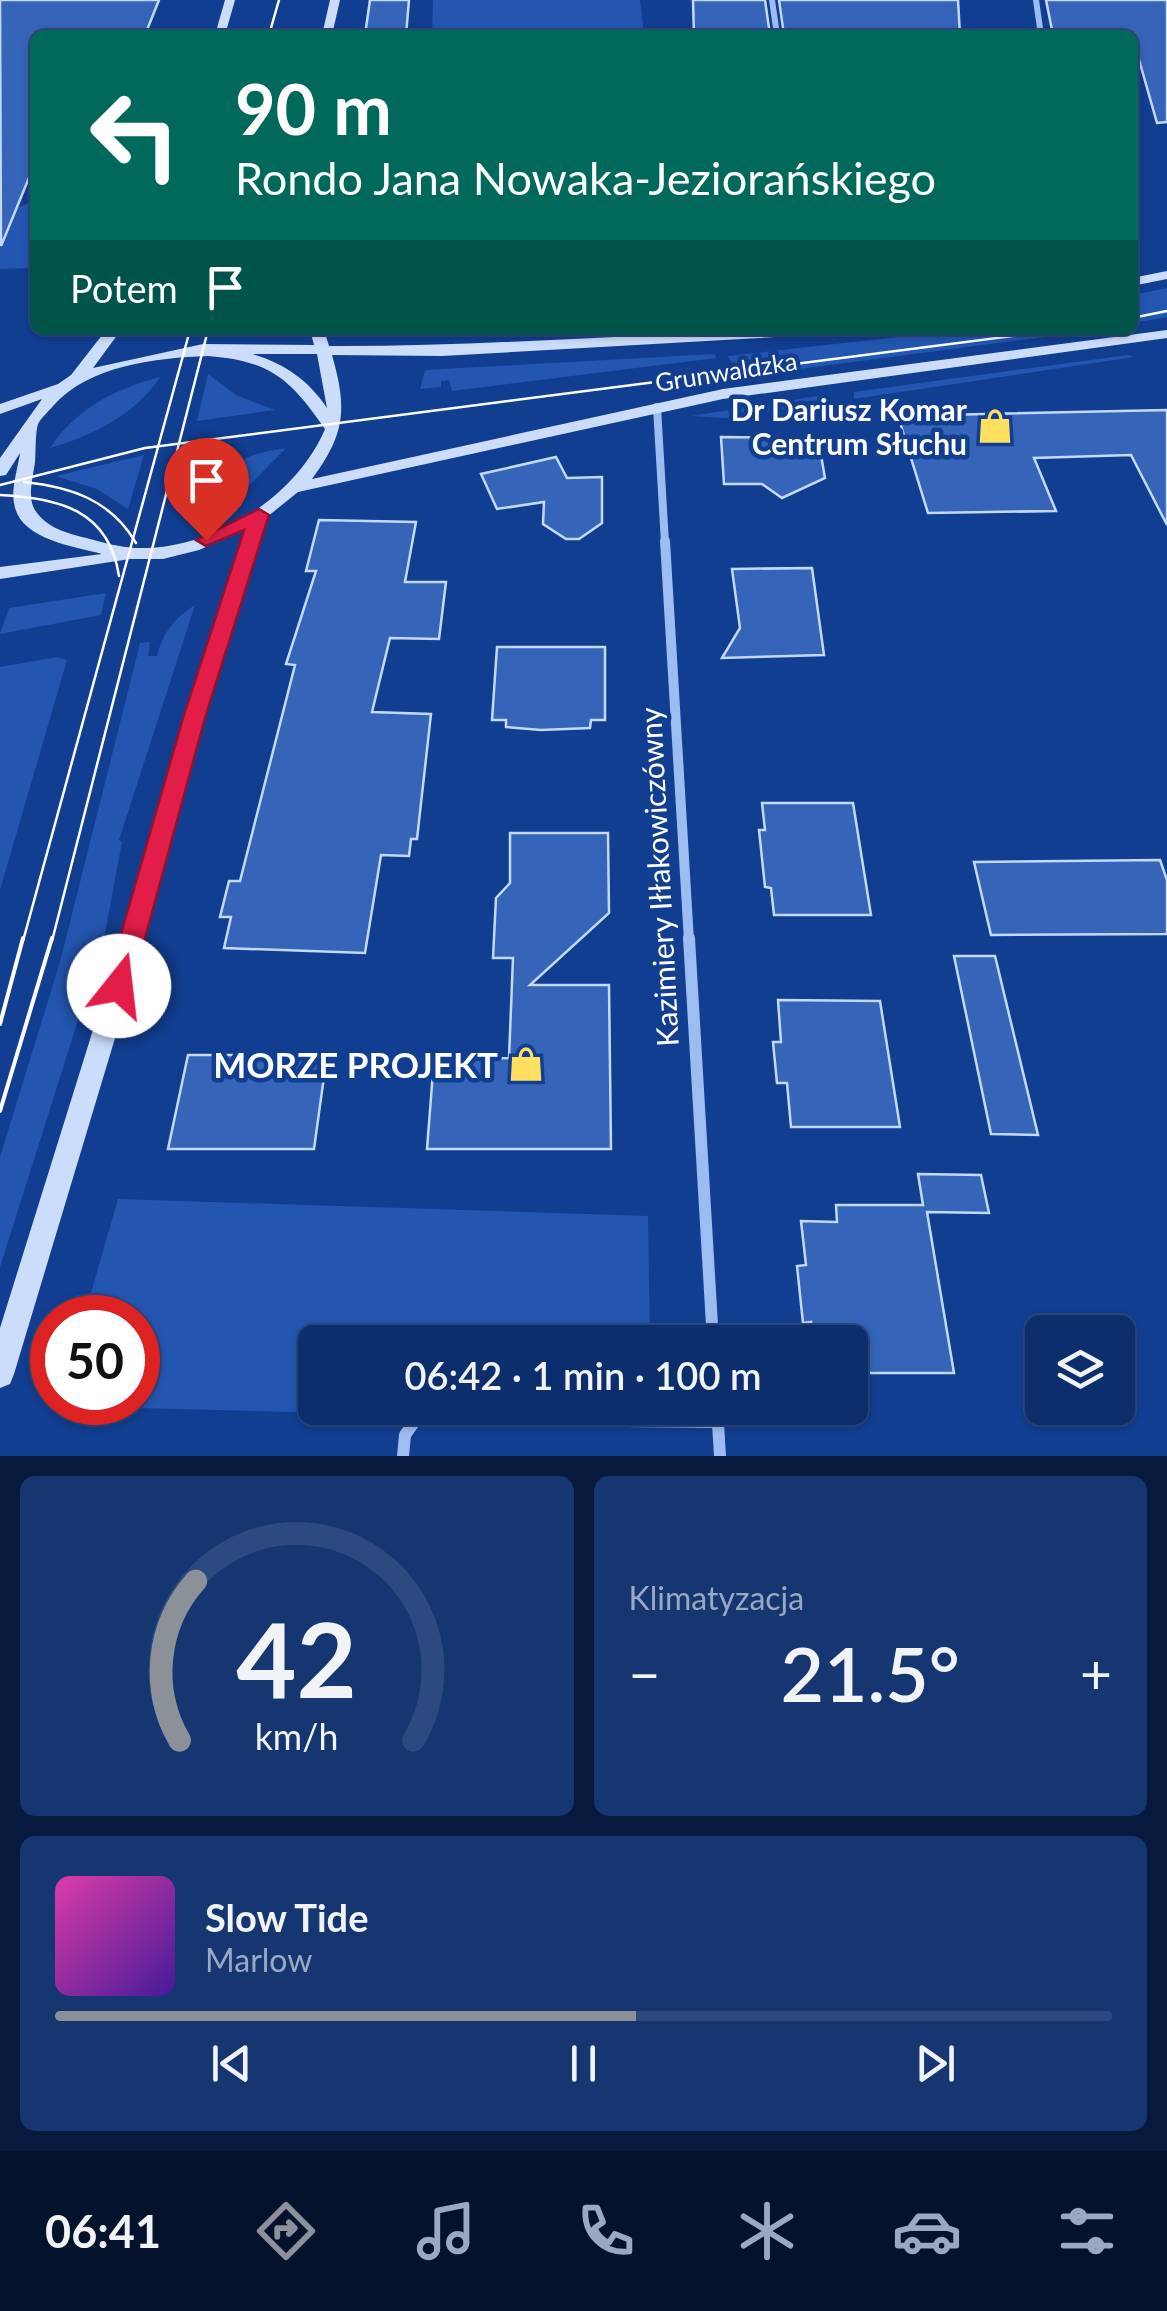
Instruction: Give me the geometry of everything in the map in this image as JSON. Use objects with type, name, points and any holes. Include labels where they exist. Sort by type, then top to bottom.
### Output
[{"type":"main road","points":[[221,30],[230,0]]},
{"type":"main road","points":[[328,30],[335,0]]},
{"type":"main road","points":[[1138,281],[1167,275]]},
{"type":"main road","name":"Grunwaldzka","points":[[298,487],[723,394],[1167,334]]},
{"type":"main road","points":[[0,471],[31,424],[110,335]]},
{"type":"main road","points":[[0,573],[140,555],[206,540],[259,515],[298,487],[320,458],[333,429],[335,405],[318,335]]},
{"type":"main road","name":"Grunwaldzka","points":[[199,350],[442,352],[726,335]]},
{"type":"main road","points":[[0,410],[72,381],[155,356],[199,350],[258,360],[283,372],[300,384],[333,429]]},
{"type":"main road","points":[[31,424],[22,496],[26,512],[38,526],[61,537],[140,555]]},
{"type":"main road","points":[[0,1374],[119,986],[194,718],[259,515]]},
{"type":"street","points":[[772,0],[776,30]]},
{"type":"street","points":[[1036,0],[1040,30]]},
{"type":"street","name":"Kazimiery Iłłakowiczówny","points":[[657,408],[712,1325]]},
{"type":"street","points":[[402,1456],[405,1435],[412,1425]]},
{"type":"street","points":[[718,1425],[720,1456]]},
{"type":"shaded area","points":[[433,0],[640,0],[643,30],[432,30]]},
{"type":"shaded area","points":[[30,202],[30,268],[0,269],[0,216]]},
{"type":"shaded area","points":[[1167,288],[1167,317],[1138,322],[1138,294]]},
{"type":"shaded area","points":[[915,335],[1059,335],[739,377],[728,356]]},
{"type":"shaded area","points":[[715,354],[716,358],[452,391],[449,380],[441,381],[441,387],[420,389],[425,370]]},
{"type":"shaded area","points":[[1134,357],[854,399],[854,392]]},
{"type":"shaded area","points":[[208,374],[236,395],[275,410],[197,421]]},
{"type":"shaded area","points":[[160,377],[126,413],[82,437],[50,448],[84,411],[128,387]]},
{"type":"shaded area","points":[[824,395],[834,402],[725,418],[691,416]]},
{"type":"shaded area","points":[[286,448],[247,488],[191,516],[212,480],[224,477],[235,464],[251,456]]},
{"type":"shaded area","points":[[144,455],[128,509],[97,489],[56,476]]},
{"type":"shaded area","points":[[106,593],[101,615],[0,634],[9,608]]},
{"type":"shaded area","points":[[195,605],[119,840],[122,842],[104,938],[0,1267],[0,1157],[60,962],[140,643],[150,642],[148,656],[157,656],[170,627]]},
{"type":"shaded area","points":[[57,657],[67,660],[0,890],[0,667]]},
{"type":"shaded area","points":[[118,1199],[648,1216],[650,1325],[298,1325],[298,1412],[160,1409],[160,1295],[90,1295]]},
{"type":"building","points":[[0,0],[159,0],[147,30],[30,30],[30,175],[1,246]]},
{"type":"building","points":[[370,0],[409,0],[406,30],[366,30]]},
{"type":"building","points":[[693,0],[765,0],[769,30],[694,30]]},
{"type":"building","points":[[779,0],[958,0],[960,30],[783,30]]},
{"type":"building","points":[[1046,0],[1167,0],[1167,122],[1157,123],[1138,56],[1138,30],[1052,30]]},
{"type":"building","points":[[1167,410],[1167,525],[1131,455],[1034,458],[1056,511],[928,513],[898,416]]},
{"type":"building","points":[[721,437],[818,438],[825,478],[782,498],[762,484],[724,484]]},
{"type":"building","points":[[556,457],[567,478],[602,477],[602,523],[579,539],[566,539],[543,524],[544,502],[497,509],[481,474]]},
{"type":"building","points":[[319,520],[416,522],[405,582],[446,582],[439,639],[390,638],[372,712],[431,714],[417,839],[411,839],[409,856],[381,855],[365,953],[224,948],[231,917],[220,917],[229,881],[240,881],[295,665],[286,664],[316,571],[306,571]]},
{"type":"building","points":[[812,568],[824,655],[722,658],[740,628],[732,569]]},
{"type":"building","points":[[497,647],[605,647],[605,720],[591,720],[590,728],[541,730],[506,727],[506,720],[492,720]]},
{"type":"building","points":[[762,803],[853,803],[871,915],[774,915],[771,888],[765,887],[759,830],[765,830]]},
{"type":"building","points":[[510,833],[608,833],[609,913],[530,985],[609,985],[611,1149],[427,1149],[434,1059],[509,1058],[513,958],[493,958],[496,898],[510,883]]},
{"type":"building","points":[[1160,860],[1167,880],[1167,934],[991,935],[974,862]]},
{"type":"building","points":[[954,956],[995,956],[1038,1135],[991,1134]]},
{"type":"building","points":[[778,1000],[880,1001],[900,1127],[791,1127],[787,1083],[777,1083],[773,1042],[781,1042]]},
{"type":"building","points":[[188,1055],[327,1055],[314,1149],[168,1149]]},
{"type":"building","points":[[918,1174],[981,1175],[989,1213],[927,1212],[954,1373],[868,1373],[868,1325],[803,1323],[797,1266],[806,1265],[801,1221],[837,1222],[836,1205],[923,1205]]},
{"type":"tram line","points":[[270,30],[279,0]]},
{"type":"tram line","points":[[1138,317],[1167,311]]},
{"type":"tram line","points":[[158,446],[189,335]]},
{"type":"tram line","points":[[179,444],[207,335]]},
{"type":"tram line","points":[[179,444],[1019,335]]},
{"type":"tram line","points":[[52,941],[179,444]]},
{"type":"tram line","points":[[158,446],[179,444]]},
{"type":"tram line","points":[[0,485],[158,446]]},
{"type":"tram line","points":[[133,539],[158,446]]},
{"type":"tram line","points":[[24,482],[88,498],[115,516],[133,539]]},
{"type":"tram line","points":[[0,495],[61,505],[93,522],[113,554],[119,576]]},
{"type":"tram line","points":[[23,941],[133,539]]},
{"type":"tram line","points":[[133,539],[136,543]]},
{"type":"tram line","points":[[0,1024],[23,938]]},
{"type":"tram line","points":[[0,1111],[52,938]]},
{"type":"place","name":"Dr Dariusz Komar Centrum Słuchu","points":[[995,426]]},
{"type":"place","name":"MORZE PROJEKT","points":[[526,1064]]},
{"type":"route","points":[[119,986],[194,718],[259,515],[206,540]]}]
